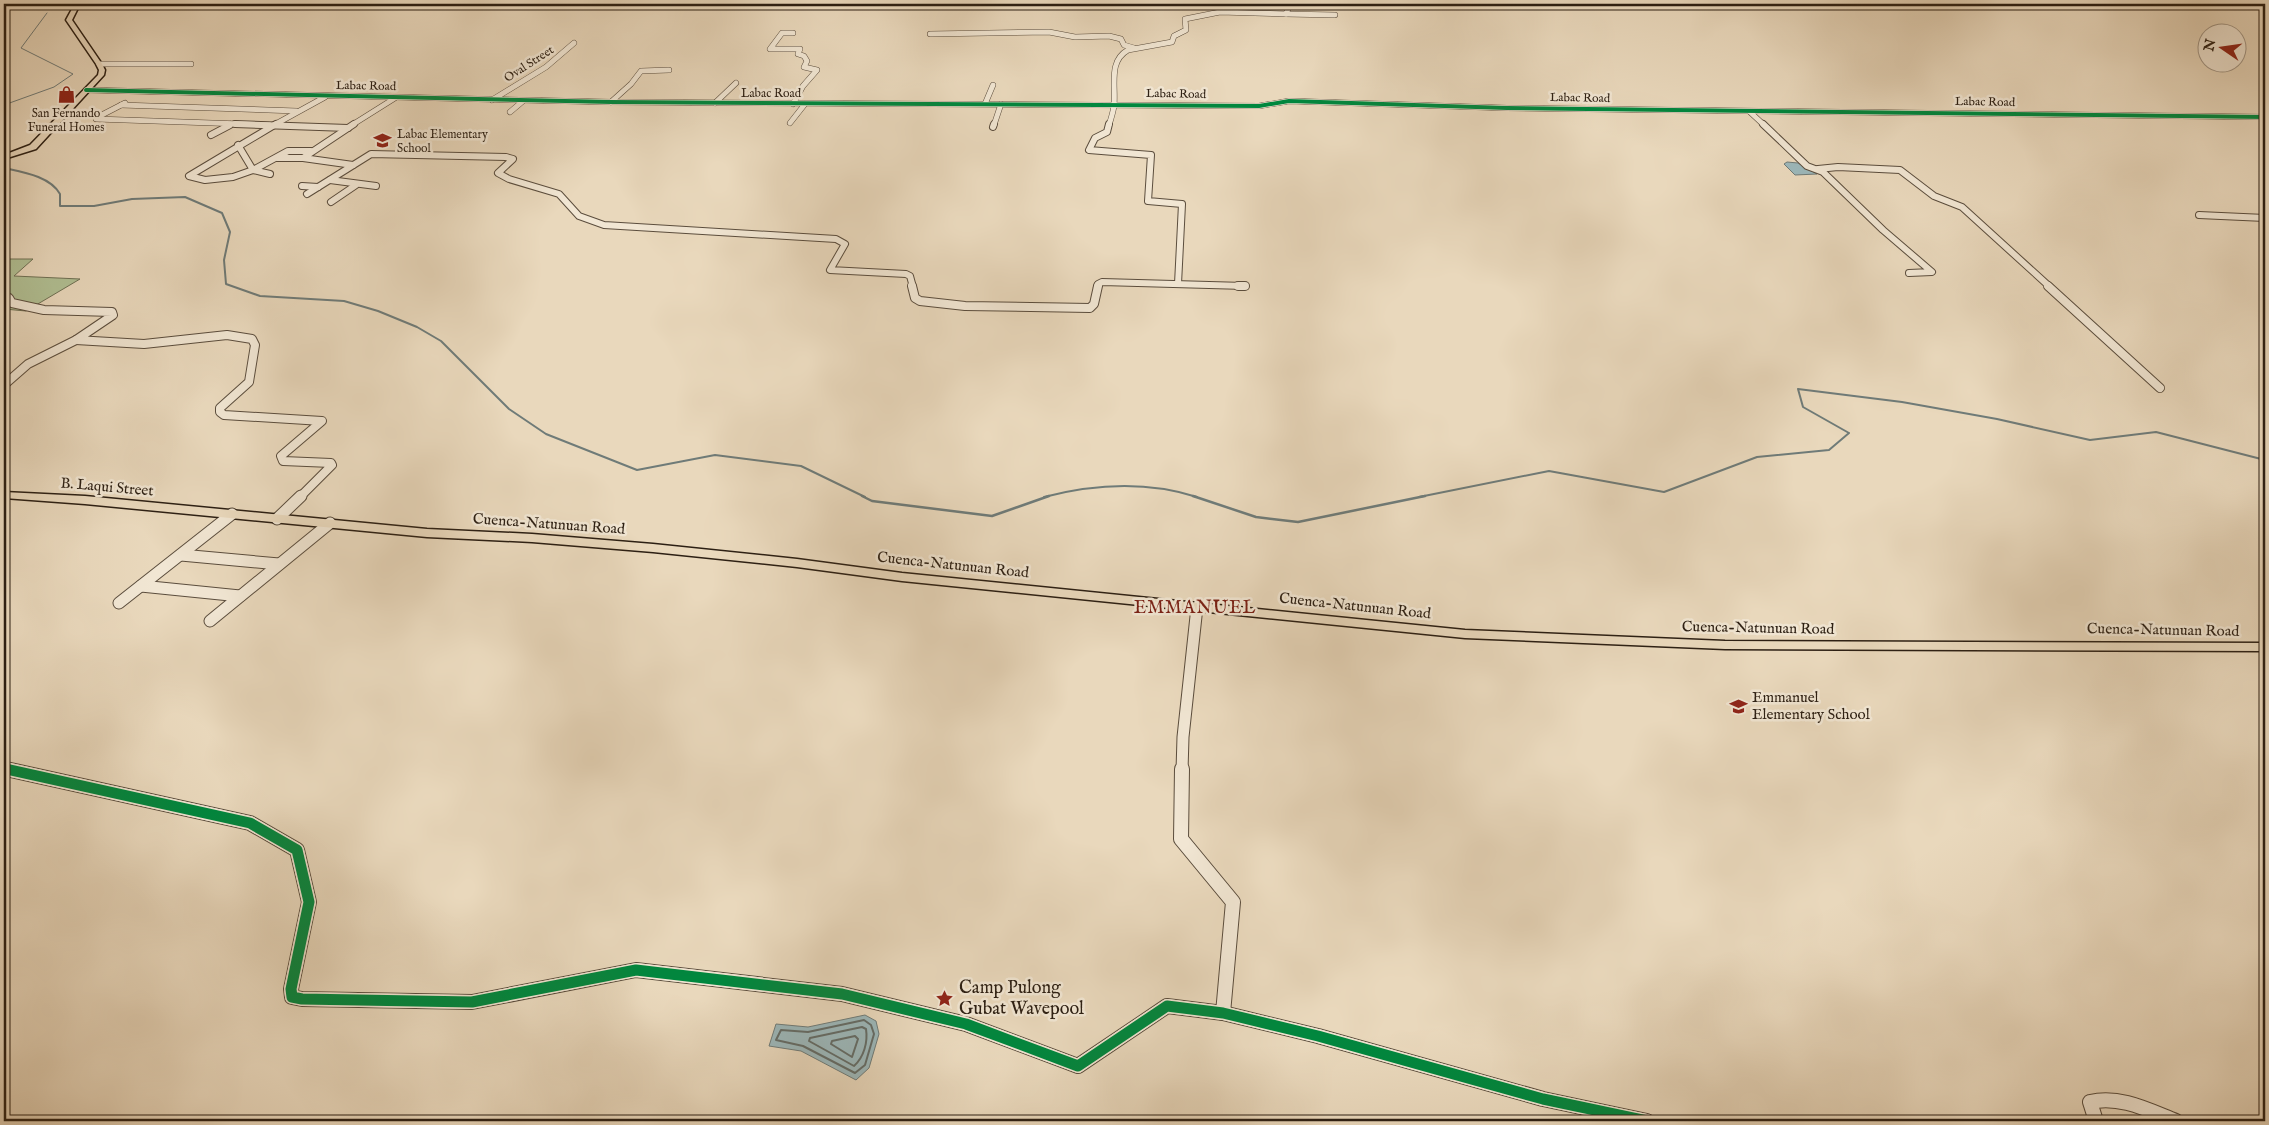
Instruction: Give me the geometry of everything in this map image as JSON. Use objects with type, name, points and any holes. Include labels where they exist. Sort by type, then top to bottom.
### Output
[{"type":"main road","points":[[5,156],[33,146],[102,75],[99,64],[70,23],[69,20],[76,8],[65,4]]},
{"type":"main road","name":"B. Laqui Street","points":[[4,495],[207,511]]},
{"type":"main road","name":"Cuenca-Natunuan Road","points":[[207,511],[427,533],[532,538],[663,549],[797,563],[902,577],[1465,634],[1725,645],[2265,647]]},
{"type":"street","points":[[1045,4],[1072,7],[1095,4]]},
{"type":"street","points":[[1286,14],[1290,4]]},
{"type":"street","points":[[1744,4],[1859,6],[1874,4]]},
{"type":"street","points":[[1178,284],[1182,204],[1148,201],[1151,155],[1146,153],[1089,150],[1095,138],[1107,132],[1114,104],[1115,71],[1119,57],[1124,51],[1134,48],[1152,47],[1172,42],[1175,36],[1186,30],[1183,19],[1195,16],[1228,12],[1335,15]]},
{"type":"street","points":[[793,32],[782,33],[770,49],[800,49],[798,54],[804,56],[807,61],[804,67],[817,70],[803,86],[793,104]]},
{"type":"street","points":[[930,34],[1049,32],[1074,37],[1110,36],[1121,39],[1124,45],[1134,48]]},
{"type":"street","name":"Oval Street","points":[[492,100],[554,61],[574,43]]},
{"type":"street","points":[[99,64],[191,64]]},
{"type":"street","points":[[611,102],[642,71],[669,70]]},
{"type":"street","points":[[715,103],[736,83]]},
{"type":"street","points":[[985,104],[993,85]]},
{"type":"street","name":"Labac Road","points":[[86,90],[523,101],[901,107],[985,104],[1259,106],[1289,101],[1458,107],[1750,112],[2265,117]]},
{"type":"street","points":[[147,91],[96,119],[348,128]]},
{"type":"street","points":[[194,98],[202,93]]},
{"type":"street","points":[[256,100],[264,95]]},
{"type":"street","points":[[1056,104],[1057,95]]},
{"type":"street","points":[[311,151],[288,151],[253,170],[224,179],[205,180],[189,176],[238,145],[326,96]]},
{"type":"street","points":[[303,158],[311,151],[396,98]]},
{"type":"street","points":[[510,112],[523,101]]},
{"type":"street","points":[[147,121],[185,102]]},
{"type":"street","points":[[211,124],[248,104]]},
{"type":"street","points":[[790,123],[805,104]]},
{"type":"street","points":[[993,127],[1002,104]]},
{"type":"street","points":[[121,106],[299,111]]},
{"type":"street","points":[[1750,112],[1807,166],[1818,169],[1838,167],[1900,170],[1934,196],[1962,207],[2160,388]]},
{"type":"street","points":[[211,135],[232,124]]},
{"type":"street","points":[[238,145],[253,170],[270,174]]},
{"type":"street","points":[[307,194],[374,154],[511,158],[513,159],[511,162],[498,173],[510,179],[559,194],[579,216],[594,223],[626,228],[712,230],[836,239],[845,244],[830,270],[906,274],[910,276],[916,299],[946,305],[1090,308],[1094,304],[1100,282],[1246,286]]},
{"type":"street","points":[[276,158],[303,158],[353,165]]},
{"type":"street","points":[[1818,169],[1883,230],[1932,272],[1909,273]]},
{"type":"street","points":[[330,180],[356,185],[376,186]]},
{"type":"street","points":[[331,202],[356,185]]},
{"type":"street","points":[[302,186],[318,187]]},
{"type":"street","points":[[2199,215],[2265,218]]},
{"type":"street","points":[[4,298],[9,298],[12,303],[44,310],[112,312],[113,315],[76,340],[35,359],[14,374],[4,385]]},
{"type":"street","points":[[76,340],[144,344],[227,335],[252,339],[255,345],[249,382],[220,408],[220,412],[224,415],[322,421],[281,456],[281,459],[331,463],[332,465],[277,519]]},
{"type":"street","points":[[119,603],[232,514]]},
{"type":"street","points":[[210,621],[330,523]]},
{"type":"street","points":[[181,555],[279,564]]},
{"type":"street","points":[[141,586],[240,596]]},
{"type":"street","points":[[1197,608],[1183,737],[1181,839],[1233,902],[1223,1013]]},
{"type":"street","points":[[4,769],[250,823],[297,850],[309,902],[291,989],[292,996],[302,999],[472,1002],[636,970],[842,994],[966,1024],[1078,1066],[1167,1006],[1223,1013],[1318,1036],[1543,1099],[1647,1121]]},
{"type":"street","points":[[2096,1121],[2090,1102],[2100,1098],[2115,1099],[2176,1121]]},
{"type":"green space","points":[[4,259],[33,259],[14,276],[80,279],[26,311],[4,309]]},
{"type":"water","points":[[1787,162],[1798,163],[1817,174],[1795,175],[1784,164]]},
{"type":"water","points":[[865,1015],[876,1021],[879,1034],[869,1068],[856,1080],[801,1051],[769,1046],[776,1024],[808,1027]]},
{"type":"waterway","points":[[4,105],[54,87],[73,74],[21,48],[47,13]]},
{"type":"waterway","points":[[4,168],[35,176],[50,183],[60,194],[60,206],[94,206],[132,199],[185,197],[222,213],[230,232],[224,260],[226,284],[260,296],[344,301],[378,311],[417,327],[441,341],[509,409],[546,434],[637,470],[715,455],[801,466],[865,497]]},
{"type":"waterway","points":[[1419,497],[1549,471],[1664,492],[1757,457],[1829,450],[1849,433],[1803,407],[1798,389],[1902,402],[1997,419],[2090,440],[2156,432],[2265,460]]},
{"type":"waterway","points":[[1044,497],[1082,489],[1120,486],[1159,488],[1197,497]]},
{"type":"waterway","points":[[862,496],[872,501],[992,516],[1049,496]]},
{"type":"waterway","points":[[1193,496],[1256,517],[1298,522],[1425,496]]},
{"type":"cycle path","points":[[86,90],[611,102],[1259,106],[1289,101],[1507,108],[2265,117]]},
{"type":"cycle path","points":[[4,769],[250,823],[297,850],[309,902],[291,989],[292,997],[302,999],[472,1002],[636,970],[842,994],[966,1024],[1078,1066],[1167,1006],[1223,1013],[1318,1036],[1543,1099],[1647,1121]]},
{"type":"place","name":"San Fernando Funeral Homes","points":[[66,94]]},
{"type":"place","name":"Labac Elementary School","points":[[383,141]]},
{"type":"place","name":"Emmanuel Elementary School","points":[[1738,706]]},
{"type":"place","name":"Camp Pulong Gubat Wavepool","points":[[945,998]]},
{"type":"district","name":"EMMANUEL","points":[[1195,608]]}]
